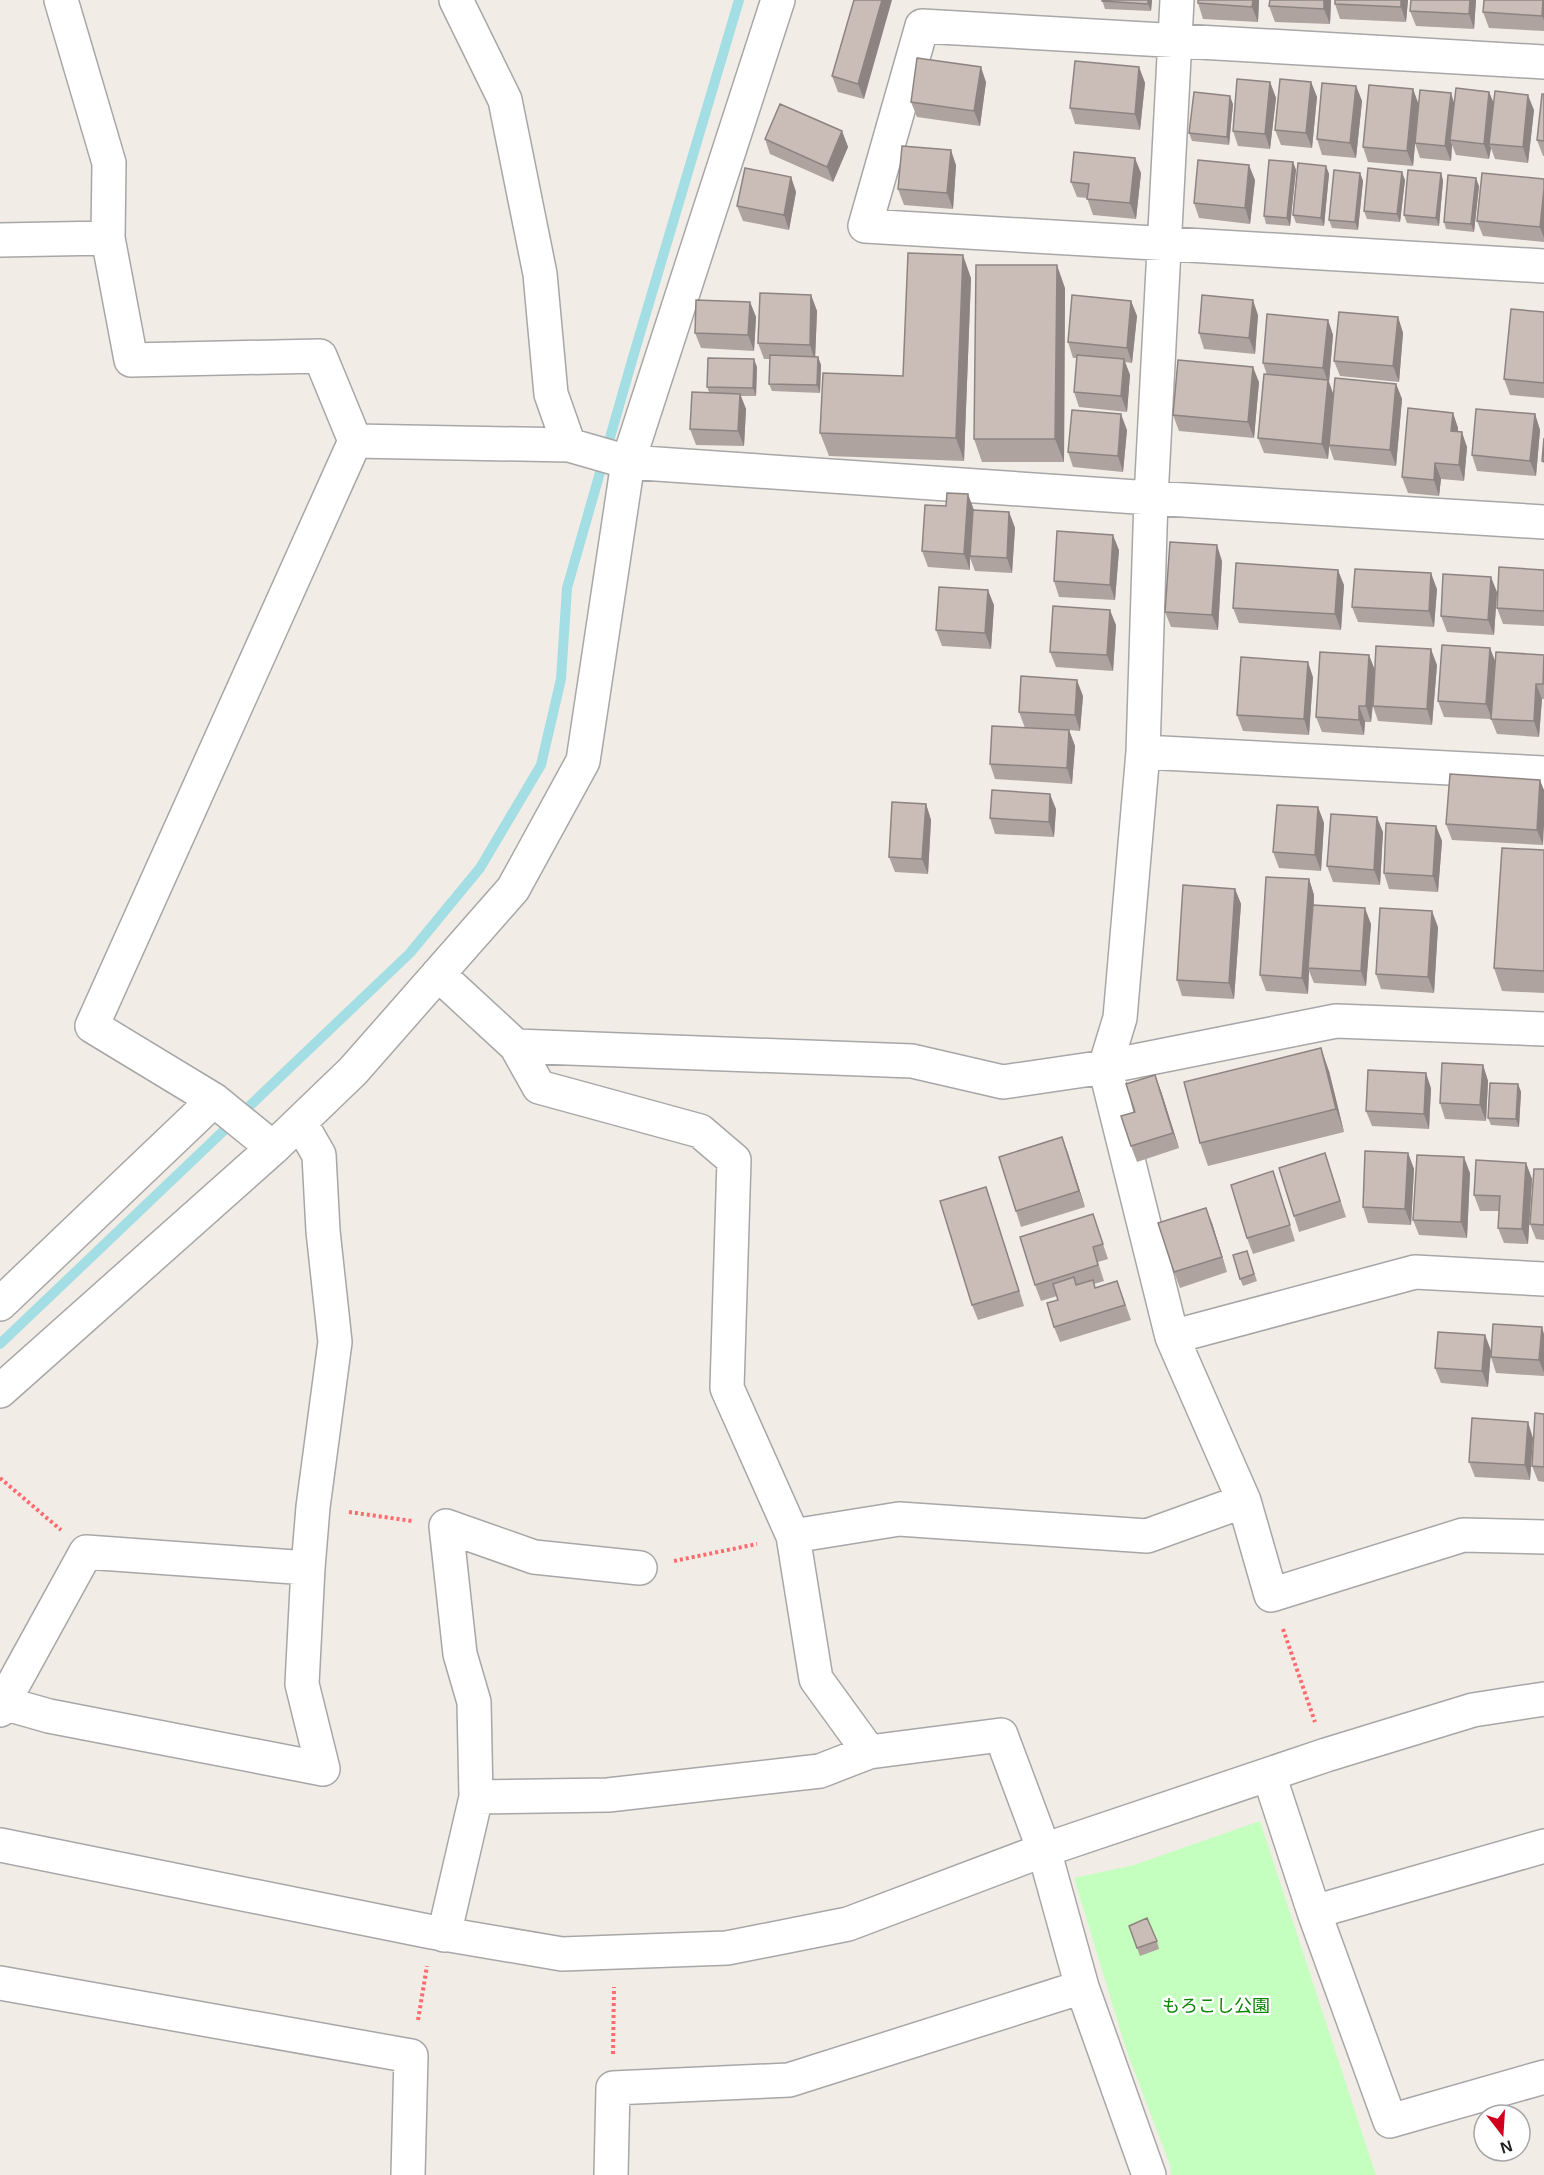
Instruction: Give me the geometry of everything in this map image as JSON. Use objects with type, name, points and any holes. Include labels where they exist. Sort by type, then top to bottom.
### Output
[{"type":"street","points":[[61,0],[109,163],[108,238],[131,360],[320,356],[355,441],[92,1026],[214,1101],[273,1148]]},
{"type":"street","points":[[456,0],[505,100],[540,274],[551,394],[569,445]]},
{"type":"street","points":[[1,1388],[273,1148],[354,1071],[513,889],[583,761],[628,462],[778,0]]},
{"type":"street","points":[[1177,0],[1151,498],[1143,753],[1120,1018],[1105,1067],[1172,1337],[1244,1502],[1271,1594],[1463,1535],[1544,1537]]},
{"type":"street","points":[[1544,62],[922,26],[865,226],[1544,266]]},
{"type":"street","points":[[0,240],[108,238]]},
{"type":"street","points":[[355,441],[569,445],[628,462],[1544,522]]},
{"type":"street","points":[[1143,753],[1544,773]]},
{"type":"street","points":[[438,974],[516,1046],[539,1087],[700,1131],[734,1160],[727,1389],[793,1536],[816,1679],[869,1752]]},
{"type":"street","points":[[516,1046],[912,1061],[1002,1082],[1105,1067],[1336,1021],[1544,1029]]},
{"type":"street","points":[[0,1304],[214,1101]]},
{"type":"street","points":[[300,1122],[319,1155],[323,1231],[335,1342],[313,1507],[302,1684],[323,1769],[1,1707],[86,1552],[308,1568]]},
{"type":"street","points":[[1172,1337],[1415,1272],[1544,1279]]},
{"type":"street","points":[[793,1536],[899,1518],[1148,1536],[1244,1502]]},
{"type":"street","points":[[438,1933],[476,1797],[474,1702],[460,1654],[446,1526],[534,1557],[640,1568]]},
{"type":"street","points":[[0,1845],[438,1933],[562,1954],[727,1948],[848,1924],[1044,1850],[1326,1755],[1473,1710],[1544,1699]]},
{"type":"street","points":[[476,1797],[608,1795],[820,1771],[869,1752],[1001,1735],[1044,1850],[1082,1987],[1149,2175]]},
{"type":"street","points":[[1269,1775],[1314,1912],[1390,2121],[1544,2077]]},
{"type":"street","points":[[1314,1912],[1544,1846]]},
{"type":"street","points":[[0,1983],[411,2056],[408,2175]]},
{"type":"street","points":[[611,2175],[613,2088],[789,2080],[1082,1987]]},
{"type":"path","points":[[0,1478],[86,1552]]},
{"type":"path","points":[[313,1507],[446,1526]]},
{"type":"path","points":[[640,1568],[793,1536]]},
{"type":"path","points":[[1271,1594],[1326,1755]]},
{"type":"path","points":[[411,2056],[438,1933]]},
{"type":"path","points":[[613,2088],[615,1952]]},
{"type":"green space","name":"もろこし公園","points":[[1260,1821],[1376,2175],[1171,2175],[1170,2165],[1126,2049],[1074,1878],[1134,1865]]},
{"type":"building","points":[[854,0],[882,0],[858,84],[832,76]]},
{"type":"building","points":[[1148,0],[1148,4],[1102,1]]},
{"type":"building","points":[[1198,0],[1253,0],[1252,7],[1198,3]]},
{"type":"building","points":[[1270,0],[1324,0],[1324,9],[1269,6]]},
{"type":"building","points":[[1335,0],[1401,0],[1401,7],[1335,4]]},
{"type":"building","points":[[1411,0],[1470,0],[1469,14],[1410,11]]},
{"type":"building","points":[[1484,0],[1543,0],[1542,16],[1483,12]]},
{"type":"building","points":[[917,58],[981,67],[974,111],[911,102]]},
{"type":"building","points":[[1075,61],[1139,67],[1135,114],[1070,108]]},
{"type":"building","points":[[1237,79],[1270,82],[1265,134],[1233,131]]},
{"type":"building","points":[[1280,79],[1311,82],[1306,133],[1275,130]]},
{"type":"building","points":[[1322,83],[1356,86],[1350,143],[1317,139]]},
{"type":"building","points":[[1369,85],[1413,89],[1407,151],[1363,147]]},
{"type":"building","points":[[1456,88],[1489,92],[1484,144],[1450,140]]},
{"type":"building","points":[[1420,90],[1451,93],[1445,146],[1415,143]]},
{"type":"building","points":[[1495,91],[1528,95],[1523,147],[1489,144]]},
{"type":"building","points":[[1194,92],[1230,96],[1227,137],[1189,133]]},
{"type":"building","points":[[1542,94],[1544,94],[1544,141],[1537,140]]},
{"type":"building","points":[[780,104],[842,131],[827,167],[765,139]]},
{"type":"building","points":[[902,146],[951,150],[947,193],[898,189]]},
{"type":"building","points":[[1074,152],[1135,158],[1130,203],[1087,199],[1089,184],[1071,182]]},
{"type":"building","points":[[1198,160],[1249,165],[1245,208],[1194,203]]},
{"type":"building","points":[[1269,160],[1293,162],[1287,218],[1264,216]]},
{"type":"building","points":[[1298,163],[1326,166],[1321,218],[1293,215]]},
{"type":"building","points":[[745,168],[791,177],[784,215],[737,206]]},
{"type":"building","points":[[1368,168],[1402,172],[1397,214],[1364,211]]},
{"type":"building","points":[[1334,170],[1360,173],[1355,222],[1329,220]]},
{"type":"building","points":[[1408,170],[1441,173],[1436,218],[1404,215]]},
{"type":"building","points":[[1482,173],[1544,179],[1540,227],[1477,221]]},
{"type":"building","points":[[1448,175],[1476,178],[1471,224],[1444,222]]},
{"type":"building","points":[[908,253],[963,255],[956,438],[820,433],[823,373],[903,376]]},
{"type":"building","points":[[976,265],[1057,265],[1055,439],[974,439]]},
{"type":"building","points":[[760,293],[811,295],[810,345],[758,343]]},
{"type":"building","points":[[1072,295],[1131,301],[1127,348],[1068,342]]},
{"type":"building","points":[[1202,295],[1253,300],[1249,338],[1199,333]]},
{"type":"building","points":[[696,300],[750,302],[748,335],[695,333]]},
{"type":"building","points":[[1511,309],[1544,312],[1544,383],[1504,379]]},
{"type":"building","points":[[1339,312],[1398,317],[1393,366],[1334,361]]},
{"type":"building","points":[[1267,314],[1328,320],[1323,368],[1263,363]]},
{"type":"building","points":[[770,355],[818,357],[817,385],[769,384]]},
{"type":"building","points":[[1077,355],[1124,359],[1121,396],[1074,392]]},
{"type":"building","points":[[708,358],[754,359],[753,388],[707,387]]},
{"type":"building","points":[[1178,360],[1253,367],[1248,422],[1173,415]]},
{"type":"building","points":[[1264,374],[1328,380],[1322,444],[1258,438]]},
{"type":"building","points":[[1335,378],[1396,384],[1390,450],[1329,445]]},
{"type":"building","points":[[692,392],[740,394],[738,431],[690,429]]},
{"type":"building","points":[[1408,408],[1453,413],[1451,431],[1462,432],[1459,465],[1435,463],[1434,480],[1402,477]]},
{"type":"building","points":[[1476,409],[1535,414],[1530,461],[1472,455]]},
{"type":"building","points":[[1072,410],[1121,414],[1118,456],[1068,452]]},
{"type":"building","points":[[1544,438],[1544,462],[1542,461]]},
{"type":"building","points":[[947,493],[968,494],[964,554],[922,551],[925,505],[946,506]]},
{"type":"building","points":[[973,510],[1009,512],[1007,558],[970,556]]},
{"type":"building","points":[[1057,531],[1113,535],[1110,585],[1054,581]]},
{"type":"building","points":[[1170,542],[1217,545],[1212,615],[1165,612]]},
{"type":"building","points":[[1236,563],[1338,570],[1335,614],[1233,608]]},
{"type":"building","points":[[1499,567],[1544,570],[1544,611],[1497,608]]},
{"type":"building","points":[[1355,569],[1431,573],[1429,611],[1352,607]]},
{"type":"building","points":[[1443,574],[1491,577],[1488,620],[1441,616]]},
{"type":"building","points":[[939,587],[988,590],[985,633],[936,630]]},
{"type":"building","points":[[1053,606],[1110,610],[1107,655],[1050,652]]},
{"type":"building","points":[[1442,645],[1490,648],[1486,704],[1438,701]]},
{"type":"building","points":[[1376,646],[1431,649],[1427,709],[1373,706]]},
{"type":"building","points":[[1320,652],[1369,655],[1366,706],[1359,706],[1359,720],[1316,717]]},
{"type":"building","points":[[1496,652],[1544,655],[1543,684],[1536,684],[1534,721],[1491,719]]},
{"type":"building","points":[[1241,657],[1308,662],[1304,719],[1237,715]]},
{"type":"building","points":[[1021,676],[1077,680],[1075,715],[1019,712]]},
{"type":"building","points":[[992,726],[1069,730],[1067,768],[990,764]]},
{"type":"building","points":[[1450,774],[1540,780],[1537,830],[1446,824]]},
{"type":"building","points":[[992,790],[1050,794],[1049,822],[990,818]]},
{"type":"building","points":[[892,802],[926,804],[922,859],[889,857]]},
{"type":"building","points":[[1277,805],[1318,807],[1315,855],[1273,852]]},
{"type":"building","points":[[1331,814],[1377,817],[1374,870],[1327,866]]},
{"type":"building","points":[[1386,823],[1436,826],[1433,876],[1384,873]]},
{"type":"building","points":[[1502,848],[1544,850],[1544,971],[1494,968]]},
{"type":"building","points":[[1266,877],[1309,879],[1302,978],[1260,975]]},
{"type":"building","points":[[1183,885],[1235,889],[1229,983],[1177,980]]},
{"type":"building","points":[[1313,905],[1365,908],[1361,971],[1308,968]]},
{"type":"building","points":[[1380,908],[1432,911],[1428,977],[1376,974]]},
{"type":"building","points":[[1321,1048],[1336,1109],[1200,1143],[1184,1082]]},
{"type":"building","points":[[1442,1063],[1483,1065],[1480,1105],[1440,1103]]},
{"type":"building","points":[[1368,1070],[1426,1073],[1424,1114],[1366,1111]]},
{"type":"building","points":[[1155,1075],[1173,1133],[1131,1146],[1121,1116],[1135,1112],[1126,1084]]},
{"type":"building","points":[[1490,1083],[1518,1084],[1516,1119],[1488,1118]]},
{"type":"building","points":[[1062,1137],[1079,1191],[1016,1211],[999,1157]]},
{"type":"building","points":[[1365,1151],[1408,1153],[1405,1209],[1363,1207]]},
{"type":"building","points":[[1325,1153],[1340,1201],[1294,1216],[1279,1168]]},
{"type":"building","points":[[1417,1155],[1464,1157],[1461,1222],[1413,1220]]},
{"type":"building","points":[[1476,1160],[1526,1163],[1522,1229],[1498,1228],[1500,1196],[1474,1195]]},
{"type":"building","points":[[1534,1169],[1544,1169],[1544,1225],[1530,1224]]},
{"type":"building","points":[[1273,1171],[1290,1225],[1247,1238],[1231,1185]]},
{"type":"building","points":[[986,1187],[1019,1291],[972,1305],[940,1201]]},
{"type":"building","points":[[1206,1208],[1222,1257],[1174,1272],[1158,1223]]},
{"type":"building","points":[[1093,1214],[1103,1244],[1093,1247],[1098,1265],[1035,1285],[1020,1237]]},
{"type":"building","points":[[1247,1251],[1254,1274],[1240,1279],[1233,1255]]},
{"type":"building","points":[[1074,1277],[1076,1285],[1093,1280],[1095,1288],[1117,1281],[1125,1305],[1054,1327],[1047,1303],[1058,1300],[1053,1284]]},
{"type":"building","points":[[1493,1324],[1542,1327],[1539,1360],[1491,1357]]},
{"type":"building","points":[[1438,1332],[1485,1335],[1482,1371],[1435,1368]]},
{"type":"building","points":[[1535,1413],[1544,1414],[1544,1467],[1532,1466]]},
{"type":"building","points":[[1472,1418],[1528,1422],[1525,1465],[1469,1462]]},
{"type":"building","points":[[1147,1918],[1157,1941],[1137,1948],[1129,1926]]},
{"type":"waterway","points":[[0,1344],[410,953],[480,868],[541,765],[561,679],[567,588],[739,0]]}]
